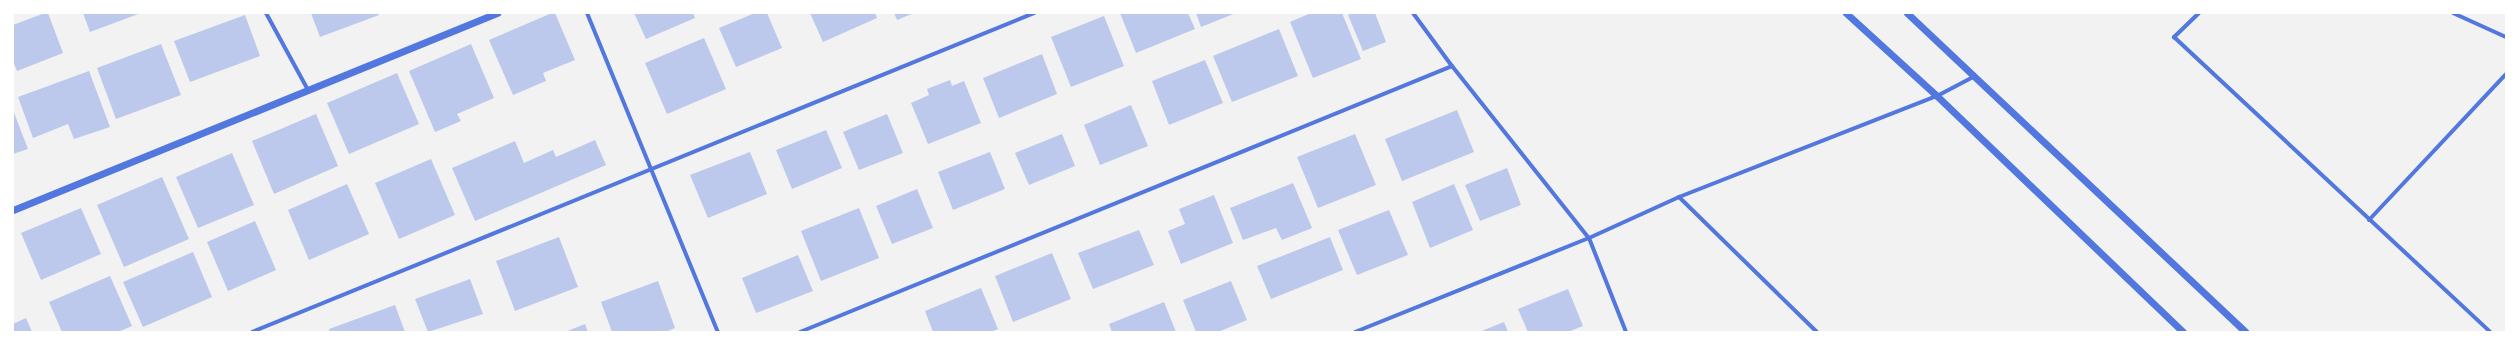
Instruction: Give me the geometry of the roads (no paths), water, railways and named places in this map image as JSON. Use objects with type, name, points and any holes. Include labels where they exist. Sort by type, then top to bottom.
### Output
[{"type":"street","points":[[266,13],[308,90]]},
{"type":"street","points":[[13,210],[498,13]]},
{"type":"street","points":[[587,13],[718,332]]},
{"type":"street","points":[[252,332],[1034,13]]},
{"type":"street","points":[[1413,13],[1452,66],[1589,238],[1626,332]]},
{"type":"street","points":[[1846,13],[1937,96],[2183,332]]},
{"type":"street","points":[[1907,13],[2246,332]]},
{"type":"street","points":[[2200,13],[2174,37],[2490,332]]},
{"type":"street","points":[[2453,13],[2506,37]]},
{"type":"street","points":[[800,332],[1452,66]]},
{"type":"street","points":[[2369,220],[2506,74]]},
{"type":"street","points":[[1355,332],[1589,238],[1679,197],[1937,96],[1975,76]]},
{"type":"street","points":[[1679,197],[1817,332]]}]
